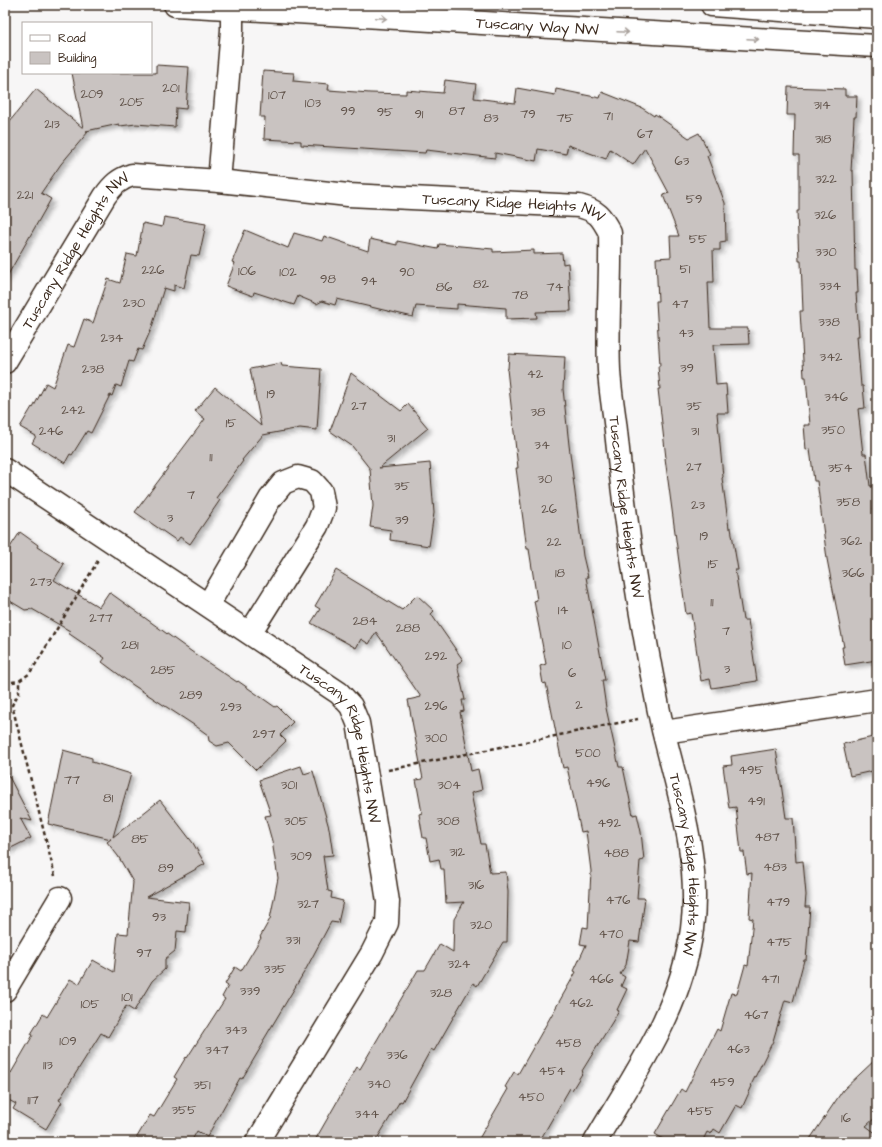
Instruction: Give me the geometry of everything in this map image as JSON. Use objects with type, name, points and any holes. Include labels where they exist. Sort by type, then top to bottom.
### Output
[{"type":"street","name":"Tuscany Way NW","points":[[174,5],[232,7],[877,46]]},
{"type":"street","points":[[712,5],[877,17]]},
{"type":"street","points":[[220,181],[231,45],[232,7]]},
{"type":"street","name":"Tuscany Ridge Heights NW","points":[[5,362],[113,185],[121,178],[132,175],[220,181],[348,195],[578,206],[592,210],[602,218],[610,233],[609,370],[619,462],[633,564],[662,724],[682,801],[693,862],[692,929],[682,976],[667,1018],[595,1142]]},
{"type":"street","name":"Tuscany Ridge Heights NW","points":[[5,470],[338,693],[351,706],[358,723],[388,902],[386,923],[372,953],[257,1142]]},
{"type":"street","points":[[208,605],[270,499],[283,483],[298,477],[312,481],[321,491],[324,508],[317,526],[250,633]]},
{"type":"street","points":[[662,724],[877,700]]},
{"type":"street","points":[[5,990],[60,898]]},
{"type":"path","points":[[5,683],[19,681],[29,674],[110,540]]},
{"type":"path","points":[[19,681],[19,693],[12,705],[60,898]]},
{"type":"path","points":[[366,774],[662,724]]},
{"type":"building","points":[[156,65],[189,67],[186,109],[176,108],[175,127],[136,124],[120,126],[119,124],[86,131],[88,132],[61,164],[41,193],[51,199],[5,280],[5,127],[36,89],[83,128],[72,74],[156,73]]},
{"type":"building","points":[[263,71],[294,73],[293,81],[329,84],[328,90],[370,93],[406,94],[406,90],[443,93],[445,80],[476,84],[474,98],[515,103],[517,88],[555,95],[556,89],[600,98],[602,92],[642,108],[654,116],[655,114],[689,138],[699,133],[710,154],[707,156],[725,203],[726,241],[720,242],[720,250],[713,250],[714,282],[708,282],[710,328],[748,328],[749,344],[713,345],[716,385],[726,384],[728,413],[717,413],[722,478],[729,528],[731,528],[738,570],[735,570],[743,620],[748,620],[757,681],[712,688],[710,679],[701,681],[691,613],[686,614],[665,458],[658,389],[660,389],[658,366],[660,366],[656,301],[658,301],[656,258],[671,257],[670,236],[679,236],[663,195],[669,193],[645,148],[633,165],[610,149],[606,159],[568,145],[566,154],[538,149],[536,161],[495,153],[495,158],[426,150],[425,153],[301,145],[301,141],[264,139],[265,117],[260,117]]},
{"type":"building","points":[[788,87],[845,89],[845,96],[857,96],[856,117],[854,117],[851,171],[853,171],[855,270],[857,270],[858,293],[856,293],[859,336],[857,336],[861,386],[863,386],[865,408],[858,409],[863,454],[866,454],[870,486],[874,486],[877,506],[873,507],[877,532],[877,660],[845,665],[842,647],[844,647],[827,559],[817,481],[814,481],[810,449],[806,450],[804,425],[810,425],[806,377],[804,377],[800,311],[803,311],[797,211],[799,211],[799,155],[794,155],[795,115],[787,115]]},
{"type":"building","points":[[164,217],[206,224],[199,256],[191,255],[184,288],[174,285],[174,291],[164,288],[152,327],[142,350],[138,349],[133,362],[129,361],[121,387],[116,385],[112,396],[110,395],[91,433],[87,431],[72,455],[70,454],[65,463],[32,443],[36,436],[20,427],[32,407],[33,408],[46,383],[53,387],[68,345],[74,347],[84,319],[93,323],[108,279],[120,283],[127,254],[137,256],[143,223],[162,227]]},
{"type":"building","points":[[245,230],[288,248],[294,233],[322,241],[324,236],[368,251],[370,239],[397,245],[397,241],[438,249],[439,244],[493,249],[493,252],[534,250],[534,254],[562,253],[563,264],[568,263],[571,311],[536,312],[537,318],[506,319],[506,308],[457,304],[457,309],[416,306],[413,317],[337,299],[335,305],[322,301],[317,304],[298,296],[294,305],[254,292],[253,296],[226,286],[235,263],[232,262]]},
{"type":"building","points":[[509,354],[565,357],[563,389],[583,556],[588,577],[586,577],[605,680],[602,680],[606,708],[619,767],[623,767],[633,815],[637,814],[641,832],[644,860],[640,861],[637,898],[645,898],[639,942],[630,941],[626,965],[620,974],[625,977],[621,986],[627,989],[617,1010],[619,1011],[572,1090],[570,1088],[539,1142],[477,1142],[508,1089],[505,1087],[514,1072],[518,1074],[576,972],[574,971],[586,945],[580,944],[583,927],[588,928],[591,871],[586,831],[581,832],[567,767],[563,768],[546,683],[543,684],[540,666],[546,664],[534,601],[537,600],[529,549],[527,549],[516,468],[518,468],[507,369]]},
{"type":"building","points":[[281,363],[282,366],[321,369],[317,430],[300,428],[263,435],[242,460],[243,461],[216,498],[220,500],[190,544],[180,537],[177,541],[135,512],[205,419],[195,411],[215,387],[261,426],[250,369]]},
{"type":"building","points":[[351,373],[401,411],[408,404],[428,428],[379,468],[430,463],[434,513],[429,546],[390,540],[391,530],[370,527],[373,506],[370,469],[352,446],[330,431]]},
{"type":"building","points":[[20,532],[38,545],[37,547],[64,564],[54,580],[99,607],[109,592],[195,654],[237,682],[238,681],[275,707],[277,706],[293,722],[280,735],[286,741],[256,770],[229,743],[217,746],[209,741],[208,735],[133,685],[102,662],[105,658],[68,633],[70,631],[32,609],[25,610],[5,598],[5,555]]},
{"type":"building","points":[[336,570],[402,610],[417,595],[434,611],[431,614],[463,660],[457,664],[465,700],[462,700],[464,711],[460,712],[471,771],[478,769],[482,790],[471,793],[481,844],[485,844],[490,873],[506,872],[508,892],[507,942],[503,942],[477,986],[473,983],[434,1051],[431,1049],[402,1102],[400,1101],[375,1142],[314,1142],[357,1067],[360,1069],[418,970],[425,970],[440,944],[453,952],[454,919],[464,902],[446,903],[444,869],[441,869],[439,859],[430,861],[426,838],[423,838],[419,814],[422,813],[416,780],[423,779],[408,700],[421,697],[376,632],[369,644],[361,639],[356,648],[311,623],[320,609],[315,606]]},
{"type":"building","points":[[877,736],[877,770],[850,776],[843,744]]},
{"type":"building","points":[[776,749],[786,818],[793,818],[796,862],[803,861],[806,895],[805,907],[810,907],[806,960],[804,960],[793,1002],[785,1000],[773,1041],[751,1085],[752,1086],[742,1108],[736,1105],[720,1133],[714,1129],[711,1134],[707,1132],[702,1142],[668,1142],[655,1134],[681,1089],[685,1092],[717,1029],[720,1031],[731,993],[737,994],[745,965],[748,966],[753,919],[749,918],[752,873],[747,874],[744,852],[741,852],[736,807],[729,808],[723,766],[732,765],[731,756]]},
{"type":"building","points":[[63,750],[92,758],[92,762],[131,774],[113,837],[160,800],[193,843],[205,864],[146,897],[189,902],[186,932],[177,931],[175,951],[165,959],[165,969],[152,981],[134,1011],[126,1006],[108,1037],[101,1033],[59,1100],[62,1102],[46,1129],[13,1109],[16,1104],[5,1098],[5,1069],[11,1073],[33,1035],[31,1034],[43,1014],[47,1017],[70,979],[79,984],[93,960],[114,972],[118,933],[128,934],[133,882],[118,856],[107,842],[111,839],[48,824]]},
{"type":"building","points":[[301,766],[304,774],[313,771],[329,828],[333,855],[323,856],[328,891],[332,892],[331,898],[343,901],[338,923],[331,922],[306,969],[263,1041],[264,1042],[242,1079],[240,1078],[207,1137],[197,1131],[191,1142],[134,1142],[150,1115],[154,1117],[177,1079],[174,1077],[186,1057],[187,1058],[225,999],[222,997],[228,986],[225,984],[235,967],[241,971],[261,938],[260,937],[270,919],[278,878],[272,841],[265,816],[271,815],[259,780]]},
{"type":"building","points":[[5,769],[32,821],[20,818],[31,838],[5,851]]},
{"type":"building","points":[[877,1058],[877,1116],[866,1126],[877,1134],[877,1142],[808,1142],[843,1090]]}]
